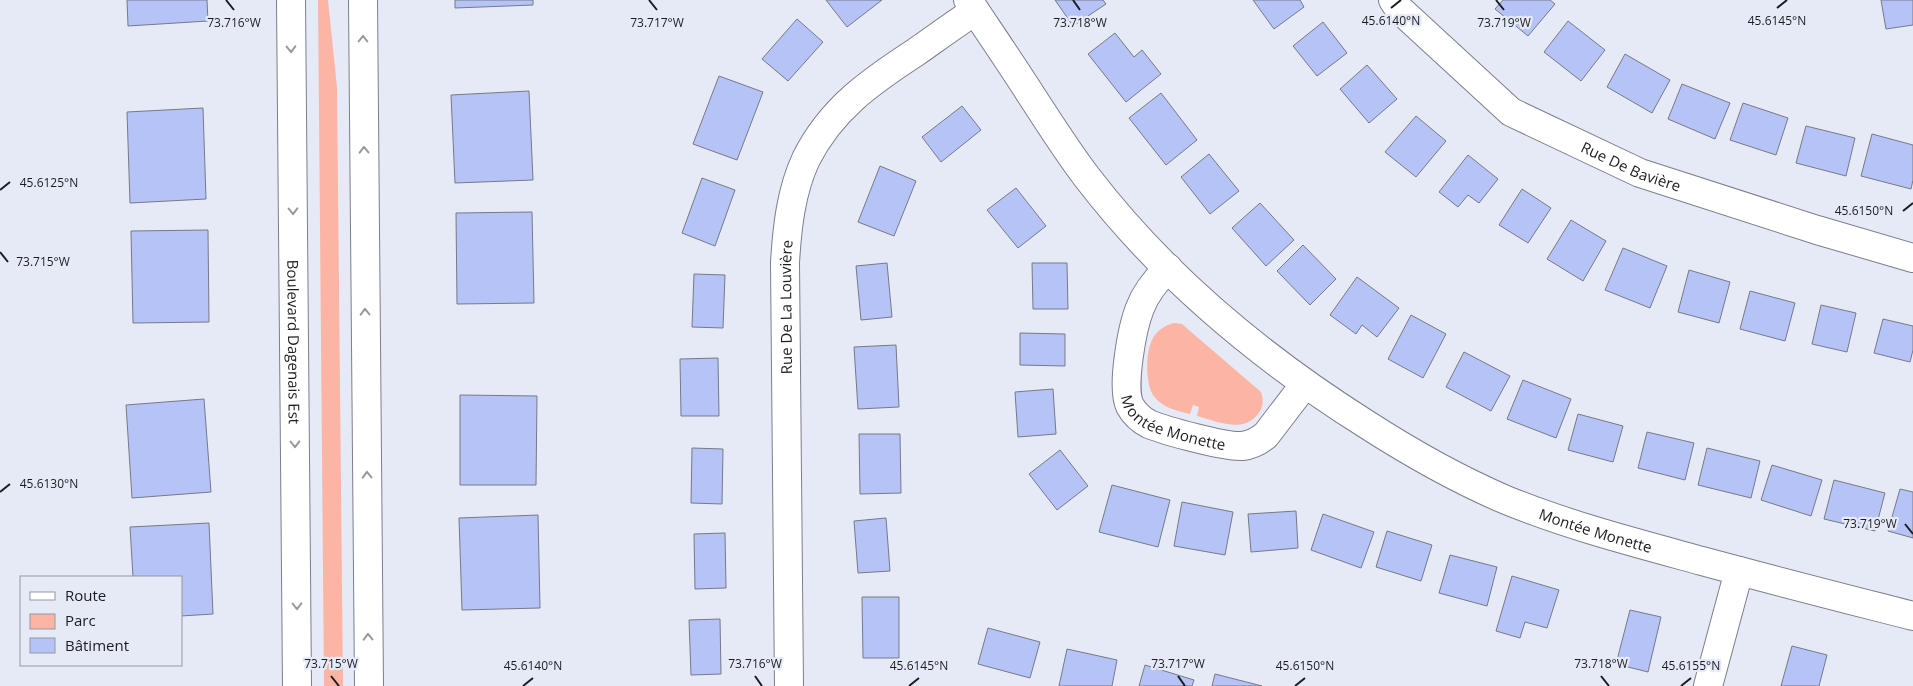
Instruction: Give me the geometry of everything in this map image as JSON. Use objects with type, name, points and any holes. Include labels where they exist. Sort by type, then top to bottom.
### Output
[{"type":"street","name":"Boulevard Dagenais Est","points":[[291,0],[297,686]]},
{"type":"street","points":[[363,0],[369,686]]},
{"type":"street","name":"Rue De Bavière","points":[[1392,0],[1398,9],[1511,112],[1640,173],[1817,230],[1913,258]]},
{"type":"street","name":"Montée Monette","points":[[972,5],[1060,140],[1114,210],[1168,268],[1226,324],[1305,384],[1409,451],[1459,478],[1507,500],[1586,529],[1661,551],[1913,616]]},
{"type":"street","name":"Rue De La Louvière","points":[[789,686],[784,263],[787,226],[795,192],[806,160],[822,132],[838,111],[857,93],[972,5]]},
{"type":"street","name":"Montée Monette","points":[[1168,268],[1154,283],[1146,296],[1140,308],[1132,338],[1126,390],[1131,406],[1141,419],[1148,424],[1176,432],[1227,445],[1244,446],[1266,435],[1305,384]]},
{"type":"street","points":[[1708,686],[1739,571]]},
{"type":"green space","points":[[318,0],[328,0],[337,87],[343,686],[324,686]]},
{"type":"green space","points":[[1174,323],[1182,324],[1261,392],[1262,406],[1252,420],[1237,425],[1221,423],[1197,416],[1199,407],[1193,405],[1190,414],[1180,412],[1165,406],[1153,395],[1147,373],[1149,348],[1157,333],[1164,327]]},
{"type":"building","points":[[127,0],[207,0],[208,21],[128,26]]},
{"type":"building","points":[[455,0],[533,0],[533,5],[455,8]]},
{"type":"building","points":[[826,0],[882,0],[847,27]]},
{"type":"building","points":[[1055,0],[1103,0],[1106,4],[1073,26]]},
{"type":"building","points":[[1253,0],[1300,0],[1304,7],[1274,29]]},
{"type":"building","points":[[1503,0],[1550,0],[1555,4],[1528,36],[1495,9]]},
{"type":"building","points":[[1881,0],[1913,0],[1913,25],[1886,29]]},
{"type":"building","points":[[797,19],[823,42],[788,81],[762,59]]},
{"type":"building","points":[[1568,21],[1605,50],[1581,81],[1544,52]]},
{"type":"building","points":[[1323,22],[1347,53],[1317,76],[1293,46]]},
{"type":"building","points":[[1115,33],[1134,57],[1142,50],[1161,74],[1126,102],[1088,54]]},
{"type":"building","points":[[1625,54],[1670,80],[1652,113],[1607,87]]},
{"type":"building","points":[[1367,65],[1397,99],[1369,123],[1340,89]]},
{"type":"building","points":[[719,76],[763,92],[737,160],[693,144]]},
{"type":"building","points":[[1682,84],[1730,103],[1715,139],[1668,119]]},
{"type":"building","points":[[529,91],[533,180],[455,183],[451,95]]},
{"type":"building","points":[[1161,93],[1197,140],[1166,165],[1129,118]]},
{"type":"building","points":[[1743,103],[1788,118],[1776,155],[1730,140]]},
{"type":"building","points":[[962,106],[981,130],[941,162],[922,137]]},
{"type":"building","points":[[203,108],[206,199],[130,203],[127,112]]},
{"type":"building","points":[[1416,116],[1446,141],[1416,177],[1385,152]]},
{"type":"building","points":[[1806,126],[1855,138],[1846,176],[1796,163]]},
{"type":"building","points":[[1872,134],[1913,145],[1913,180],[1911,189],[1861,176]]},
{"type":"building","points":[[1209,154],[1239,191],[1210,214],[1181,177]]},
{"type":"building","points":[[1468,155],[1498,179],[1479,203],[1468,195],[1458,207],[1439,192]]},
{"type":"building","points":[[880,166],[916,181],[894,236],[858,222]]},
{"type":"building","points":[[702,178],[735,190],[715,246],[682,233]]},
{"type":"building","points":[[1016,188],[1046,226],[1018,248],[987,210]]},
{"type":"building","points":[[1522,189],[1551,208],[1528,243],[1499,225]]},
{"type":"building","points":[[1260,203],[1294,240],[1266,266],[1232,228]]},
{"type":"building","points":[[532,212],[534,303],[457,304],[456,213]]},
{"type":"building","points":[[1571,220],[1606,241],[1583,281],[1547,259]]},
{"type":"building","points":[[208,230],[209,322],[133,323],[131,231]]},
{"type":"building","points":[[1303,245],[1336,279],[1310,305],[1277,271]]},
{"type":"building","points":[[1623,248],[1667,266],[1650,308],[1605,290]]},
{"type":"building","points":[[887,263],[892,317],[861,320],[856,266]]},
{"type":"building","points":[[1032,263],[1067,263],[1068,309],[1033,309]]},
{"type":"building","points":[[1689,270],[1730,282],[1719,323],[1678,312]]},
{"type":"building","points":[[694,274],[725,275],[723,328],[692,327]]},
{"type":"building","points":[[1357,277],[1399,308],[1377,337],[1362,325],[1356,334],[1330,315]]},
{"type":"building","points":[[1750,291],[1795,303],[1785,341],[1740,329]]},
{"type":"building","points":[[1821,305],[1856,313],[1847,352],[1812,344]]},
{"type":"building","points":[[1411,315],[1446,334],[1423,378],[1388,359]]},
{"type":"building","points":[[1883,319],[1913,326],[1913,350],[1910,362],[1874,353]]},
{"type":"building","points":[[1020,333],[1065,334],[1065,366],[1020,365]]},
{"type":"building","points":[[896,345],[899,407],[858,409],[854,347]]},
{"type":"building","points":[[1464,352],[1510,376],[1491,411],[1446,387]]},
{"type":"building","points":[[718,358],[719,416],[681,416],[680,359]]},
{"type":"building","points":[[1523,380],[1571,399],[1556,438],[1507,419]]},
{"type":"building","points":[[1053,389],[1056,434],[1018,437],[1015,392]]},
{"type":"building","points":[[460,395],[537,396],[536,485],[460,485]]},
{"type":"building","points":[[204,399],[211,492],[132,498],[126,405]]},
{"type":"building","points":[[1578,414],[1623,426],[1613,462],[1568,450]]},
{"type":"building","points":[[1647,432],[1694,443],[1685,480],[1638,468]]},
{"type":"building","points":[[859,434],[900,434],[901,493],[860,494]]},
{"type":"building","points":[[692,448],[723,449],[722,504],[691,503]]},
{"type":"building","points":[[1707,448],[1760,461],[1751,498],[1698,485]]},
{"type":"building","points":[[1060,450],[1088,486],[1057,510],[1029,474]]},
{"type":"building","points":[[1772,465],[1822,480],[1811,516],[1761,500]]},
{"type":"building","points":[[1834,480],[1885,493],[1875,531],[1824,519]]},
{"type":"building","points":[[1112,485],[1170,500],[1158,547],[1099,532]]},
{"type":"building","points":[[1900,489],[1913,492],[1913,538],[1888,531]]},
{"type":"building","points":[[1182,502],[1233,512],[1225,555],[1174,546]]},
{"type":"building","points":[[1296,511],[1298,548],[1251,552],[1248,514]]},
{"type":"building","points":[[1323,514],[1374,532],[1361,568],[1311,550]]},
{"type":"building","points":[[538,515],[540,608],[462,610],[459,518]]},
{"type":"building","points":[[886,518],[890,571],[858,573],[854,521]]},
{"type":"building","points":[[209,523],[213,614],[182,616],[182,576],[133,576],[130,527]]},
{"type":"building","points":[[1387,531],[1432,545],[1421,581],[1376,567]]},
{"type":"building","points":[[725,533],[726,588],[695,589],[694,534]]},
{"type":"building","points":[[1450,555],[1497,567],[1487,606],[1439,593]]},
{"type":"building","points":[[1512,576],[1559,590],[1547,628],[1525,622],[1520,638],[1496,631]]},
{"type":"building","points":[[862,597],[899,597],[899,658],[863,658]]},
{"type":"building","points":[[1630,610],[1661,617],[1648,672],[1616,664]]},
{"type":"building","points":[[720,619],[721,674],[691,675],[689,620]]},
{"type":"building","points":[[988,628],[1040,642],[1030,678],[978,664]]},
{"type":"building","points":[[1792,646],[1827,655],[1819,686],[1781,686]]},
{"type":"building","points":[[1067,649],[1117,660],[1112,686],[1059,686]]},
{"type":"building","points":[[1145,665],[1194,680],[1192,686],[1139,686]]},
{"type":"building","points":[[1215,674],[1262,686],[1212,686]]}]
